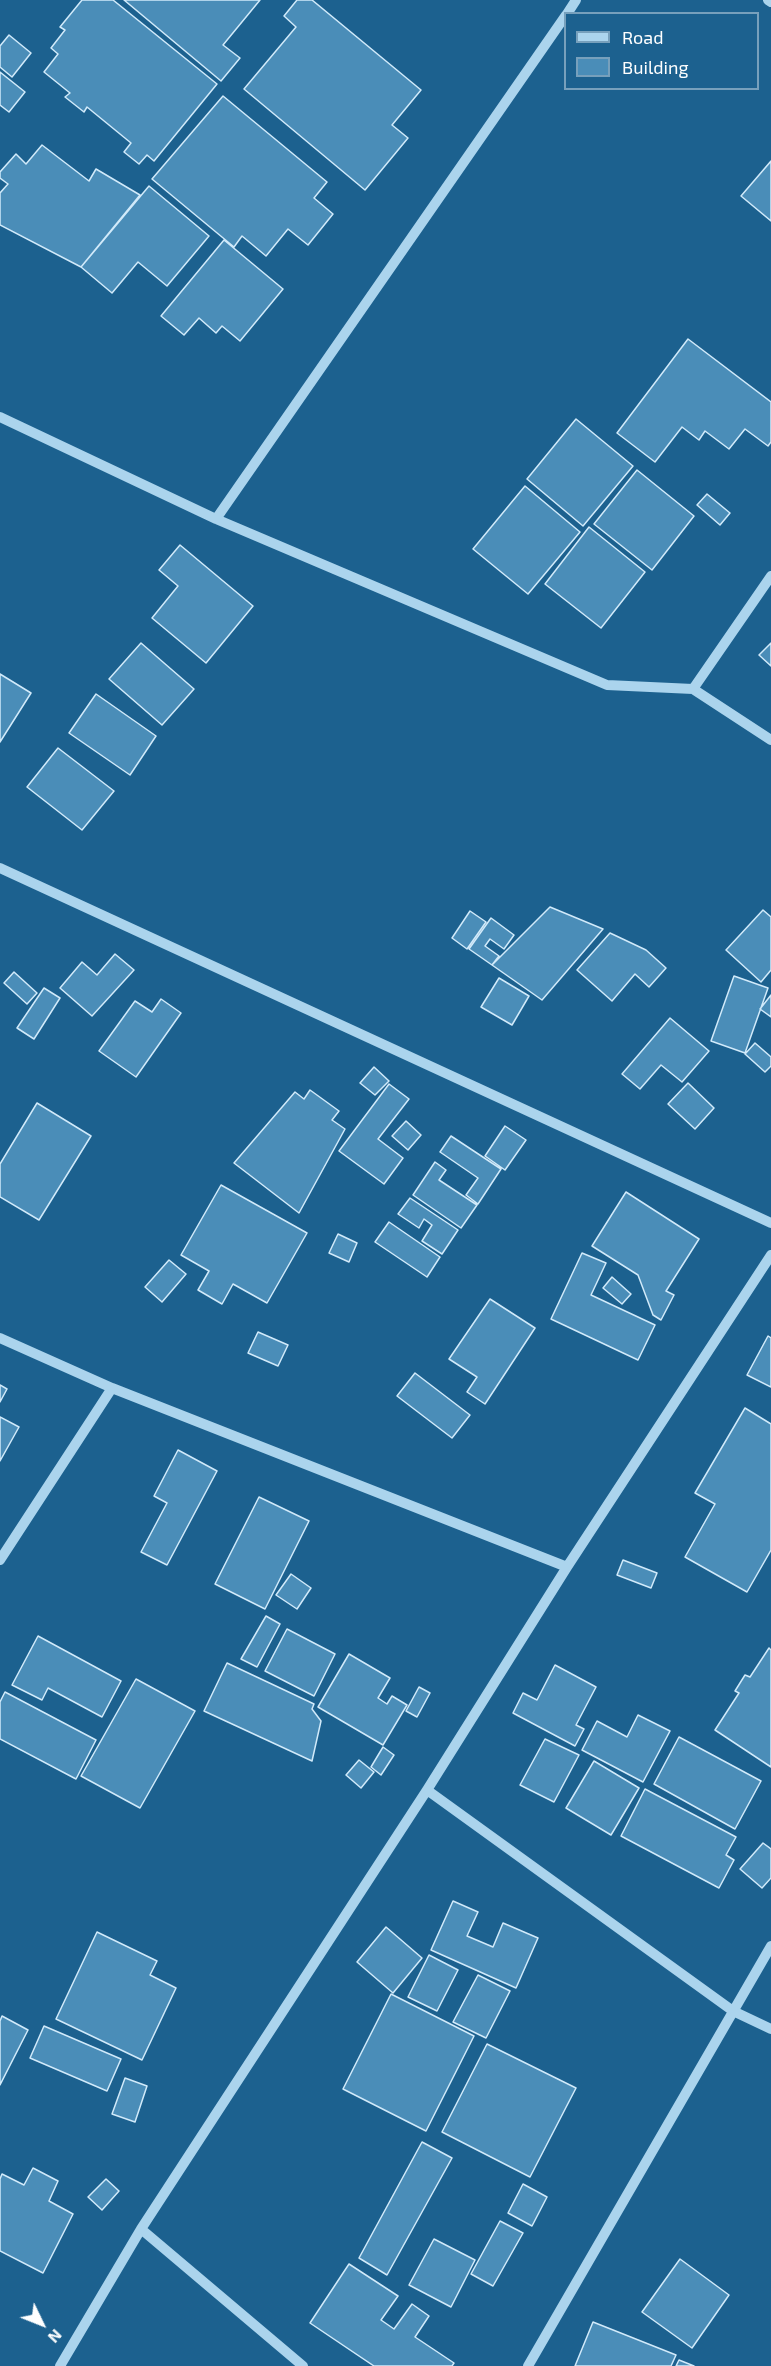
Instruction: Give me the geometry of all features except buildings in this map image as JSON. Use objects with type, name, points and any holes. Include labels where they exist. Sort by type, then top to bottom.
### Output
[{"type":"street","points":[[216,519],[564,17]]},
{"type":"street","points":[[0,417],[216,519],[607,685],[693,689],[771,740]]},
{"type":"street","points":[[693,689],[771,576]]},
{"type":"street","points":[[0,868],[771,1223]]},
{"type":"street","points":[[60,2366],[141,2229],[427,1790],[567,1567],[771,1256]]},
{"type":"street","points":[[0,1338],[112,1388],[567,1567]]},
{"type":"street","points":[[0,1560],[112,1388]]},
{"type":"street","points":[[427,1790],[733,2011],[771,2029]]},
{"type":"street","points":[[528,2366],[771,1946]]},
{"type":"street","points":[[141,2229],[303,2366]]}]
